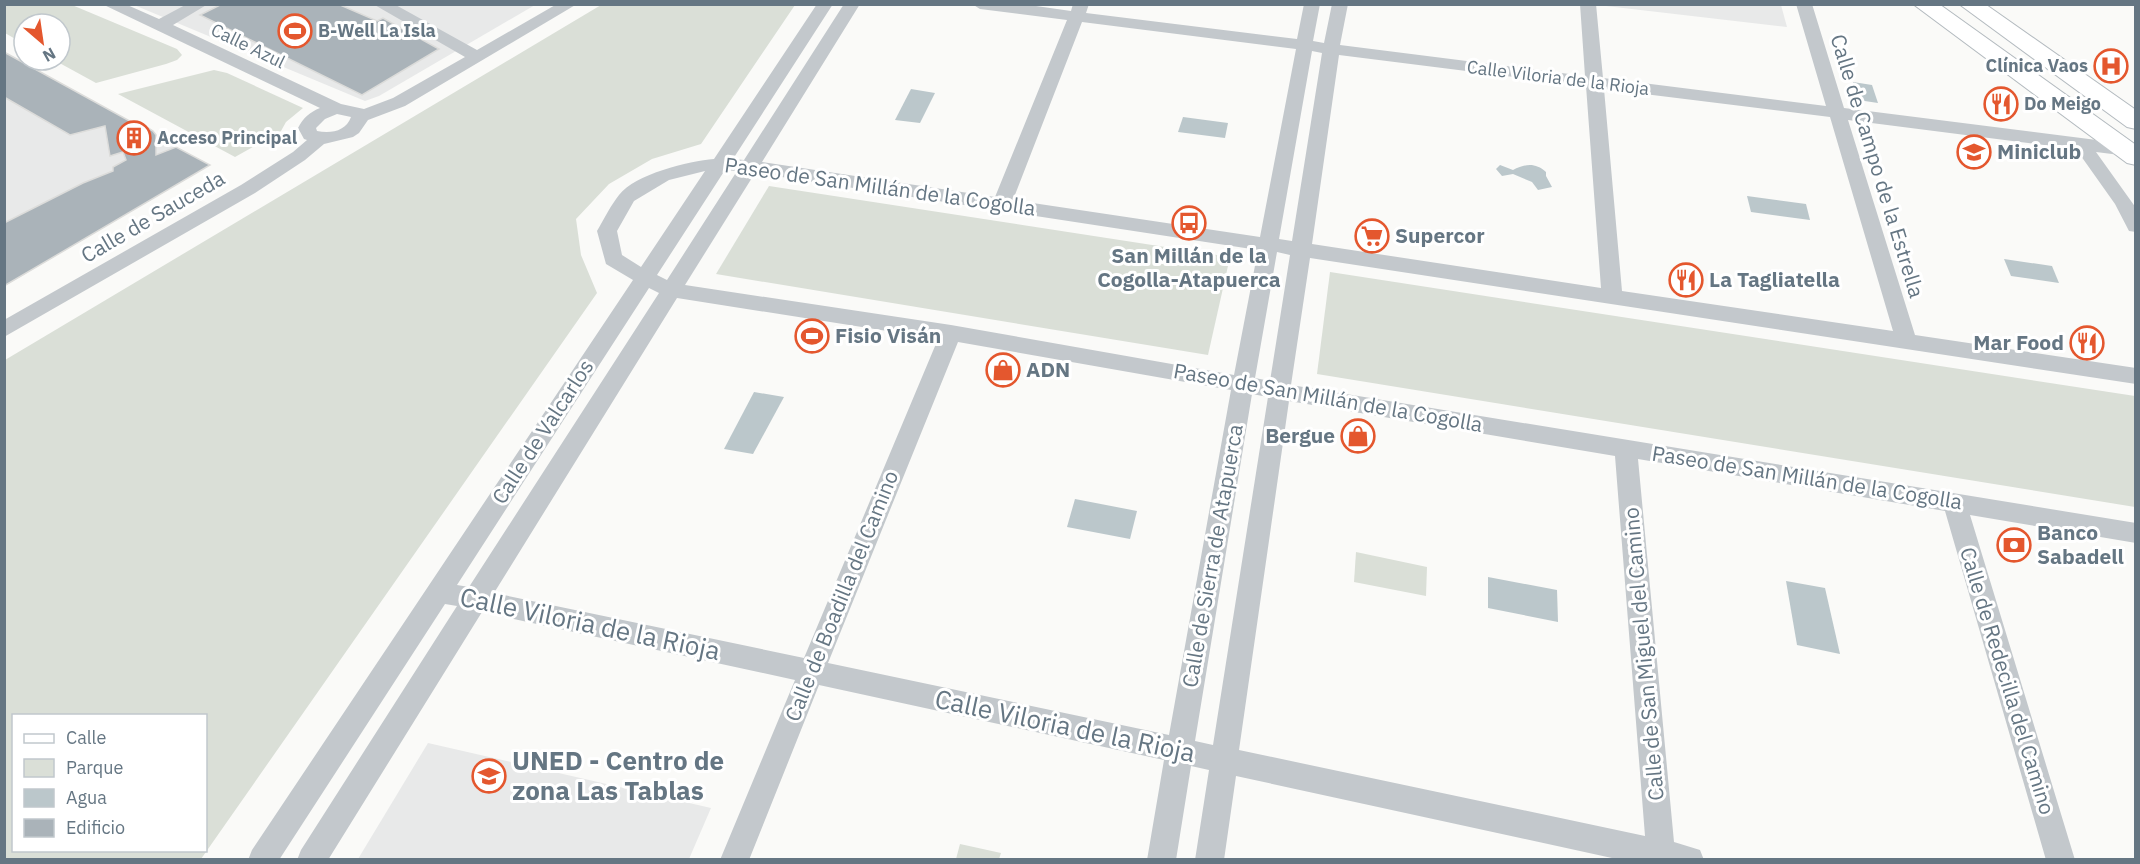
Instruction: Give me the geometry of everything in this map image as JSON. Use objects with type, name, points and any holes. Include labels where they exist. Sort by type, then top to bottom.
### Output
[{"type":"street","name":"Calle Azul","points":[[110,4],[160,25],[337,109],[357,112],[360,117]]},
{"type":"street","points":[[160,25],[200,4]]},
{"type":"street","points":[[381,4],[478,57]]},
{"type":"street","points":[[337,109],[316,116],[308,124],[310,135],[320,138],[347,132],[359,122],[360,117],[399,102],[568,4]]},
{"type":"street","name":"Calle de Valcarlos","points":[[262,860],[825,4]]},
{"type":"street","name":"Calle de Valcarlos","points":[[311,860],[852,4]]},
{"type":"street","name":"Calle Viloria de la Rioja","points":[[980,4],[1079,11],[1331,50],[2082,144],[2132,153]]},
{"type":"street","name":"Calle de Sierra de Atapuerca","points":[[1161,860],[1243,384],[1312,4]]},
{"type":"street","name":"Calle de Sierra de Atapuerca","points":[[1209,860],[1331,50],[1340,4]]},
{"type":"street","points":[[1588,4],[1612,297]]},
{"type":"street","name":"Calle de Campo de la Estrella","points":[[1804,4],[1906,341]]},
{"type":"street","points":[[1924,4],[2132,153]]},
{"type":"street","points":[[1970,4],[2136,122]]},
{"type":"street","points":[[1002,204],[1079,11]]},
{"type":"street","name":"Calle de Sauceda","points":[[4,330],[248,189],[300,156],[320,138]]},
{"type":"street","points":[[2082,144],[2129,196],[2136,226]]},
{"type":"street","name":"Paseo de San Millán de la Cogolla","points":[[2136,376],[750,166],[719,164],[695,166],[662,176],[627,197],[607,231],[613,259],[671,290],[951,333],[1280,391],[2136,533]]},
{"type":"street","name":"Calle de Boadilla del Camino","points":[[734,860],[810,670],[951,333]]},
{"type":"street","name":"Calle de San Miguel del Camino","points":[[1626,448],[1661,856]]},
{"type":"street","name":"Calle de Redecilla del Camino","points":[[1954,502],[2061,860]]},
{"type":"street","name":"Calle Viloria de la Rioja","points":[[440,592],[810,670],[1661,856],[1690,860]]},
{"type":"shaded area","points":[[134,5],[535,5],[379,96],[365,101]]},
{"type":"shaded area","points":[[1781,5],[1787,27],[1606,6]]},
{"type":"shaded area","points":[[4,52],[12,56],[12,72],[40,72],[135,124],[145,126],[156,136],[210,165],[5,286]]},
{"type":"shaded area","name":"UNED - Centro de zona Las Tablas","points":[[428,743],[711,808],[689,859],[358,859]]},
{"type":"green space","points":[[4,5],[72,5],[177,49],[182,55],[177,60],[166,64],[96,83],[72,70],[72,12],[12,12],[12,37],[5,33]]},
{"type":"green space","points":[[601,5],[795,5],[701,144],[652,159],[609,184],[576,219],[581,255],[597,293],[207,850],[207,714],[12,714],[12,852],[206,852],[201,859],[5,859],[5,360]]},
{"type":"green space","points":[[214,70],[227,73],[303,108],[286,122],[281,131],[235,157],[118,94]]},
{"type":"green space","points":[[769,186],[1230,257],[1208,355],[716,274]]},
{"type":"green space","points":[[1330,272],[2135,396],[2135,507],[1317,374]]},
{"type":"green space","points":[[1356,552],[1427,567],[1426,596],[1354,582]]},
{"type":"green space","points":[[960,844],[1001,853],[999,859],[956,859]]},
{"type":"water","points":[[1853,82],[1872,85],[1878,103],[1858,100]]},
{"type":"water","points":[[911,89],[935,93],[920,123],[895,120]]},
{"type":"water","points":[[1183,117],[1228,123],[1225,138],[1178,132]]},
{"type":"water","points":[[1500,165],[1513,170],[1526,165],[1534,165],[1546,172],[1552,187],[1538,190],[1532,182],[1513,174],[1502,176],[1496,169]]},
{"type":"water","points":[[1747,196],[1806,204],[1810,220],[1751,212]]},
{"type":"water","points":[[2004,259],[2052,266],[2059,283],[2011,276]]},
{"type":"water","points":[[754,392],[784,397],[753,454],[724,449]]},
{"type":"water","points":[[1075,499],[1137,511],[1130,539],[1067,527]]},
{"type":"water","points":[[1488,577],[1557,590],[1558,622],[1488,608]]},
{"type":"water","points":[[1786,581],[1825,588],[1840,654],[1797,645]]},
{"type":"building","points":[[222,4],[338,4],[377,21],[383,18],[439,49],[362,95],[200,15]]},
{"type":"building","points":[[4,52],[12,56],[12,72],[40,72],[135,124],[153,131],[156,135],[156,155],[176,147],[210,165],[4,286],[4,223],[83,183],[113,171],[113,167],[126,160],[123,152],[110,156],[105,126],[70,135],[4,97]]},
{"type":"place","name":"B-Well La Isla","points":[[295,31]]},
{"type":"place","name":"Clínica Vaos","points":[[2111,66]]},
{"type":"place","name":"Do Meigo","points":[[2001,104]]},
{"type":"place","name":"Acceso Principal","points":[[134,138]]},
{"type":"place","name":"Miniclub","points":[[1974,152]]},
{"type":"place","name":"San Millán de la Cogolla-Atapuerca","points":[[1189,223]]},
{"type":"place","name":"Supercor","points":[[1372,236]]},
{"type":"place","name":"La Tagliatella","points":[[1686,280]]},
{"type":"place","name":"Fisio Visán","points":[[812,336]]},
{"type":"place","name":"Mar Food","points":[[2087,343]]},
{"type":"place","name":"ADN","points":[[1003,370]]},
{"type":"place","name":"Bergue","points":[[1358,436]]},
{"type":"place","name":"Banco Sabadell","points":[[2014,545]]},
{"type":"place","name":"UNED - Centro de zona Las Tablas","points":[[489,776]]}]
